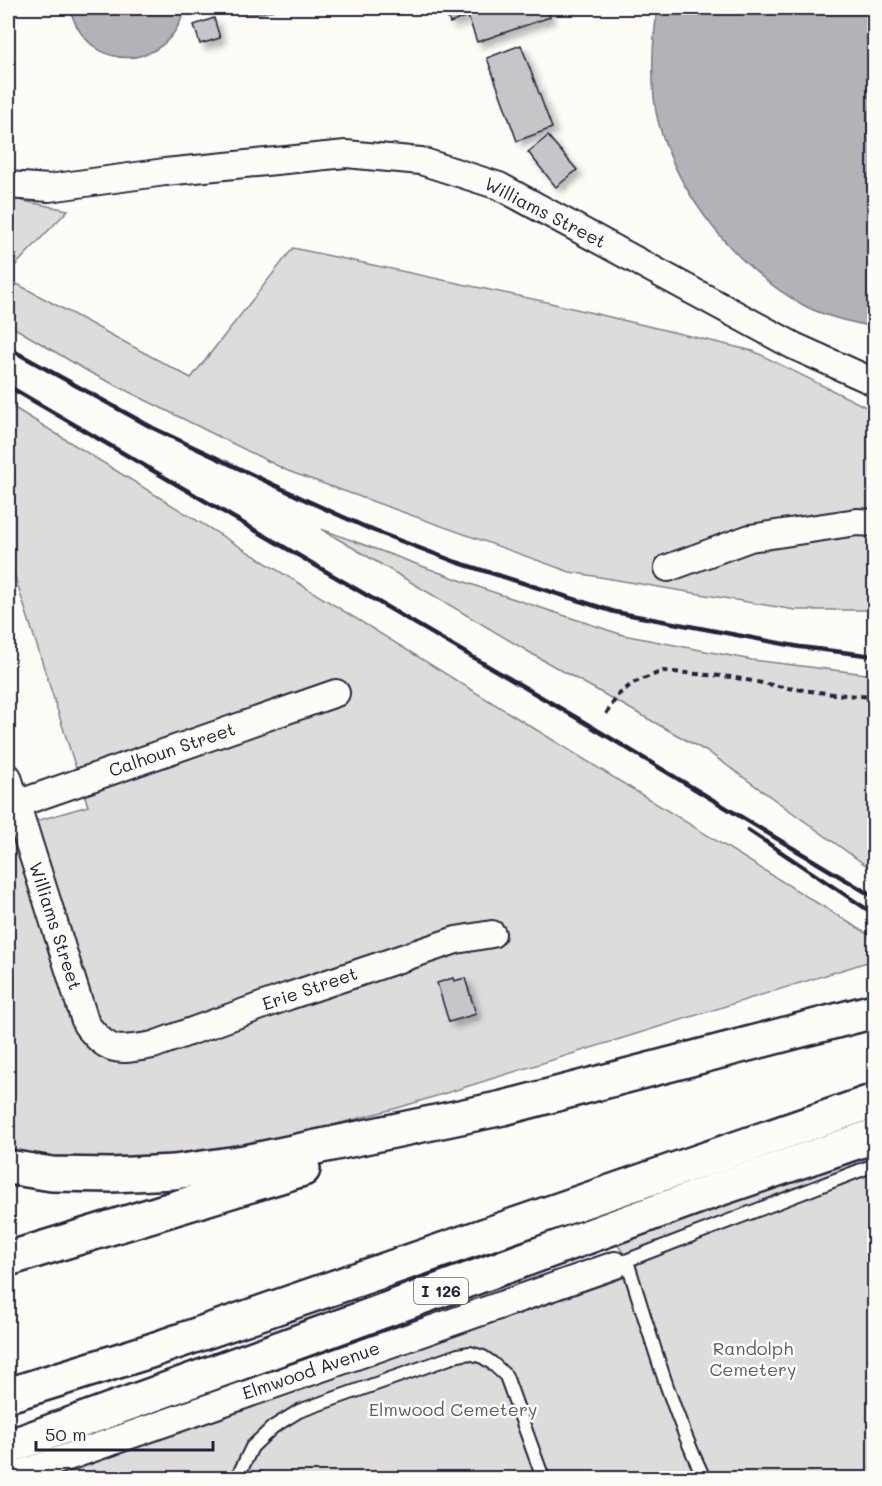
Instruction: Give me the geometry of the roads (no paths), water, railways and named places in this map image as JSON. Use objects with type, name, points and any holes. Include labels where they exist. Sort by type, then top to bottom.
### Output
[{"type":"highway","points":[[8,1259],[503,1108],[865,1014]]},
{"type":"highway","points":[[8,1395],[161,1347],[874,1101]]},
{"type":"highway","points":[[8,1167],[52,1174],[174,1173],[245,1162],[503,1108]]},
{"type":"highway","name":"I 126","points":[[8,1447],[719,1189],[874,1136]]},
{"type":"street","name":"Williams Street","points":[[8,185],[49,188],[165,172],[346,154],[421,161],[499,186],[794,346],[874,382]]},
{"type":"street","points":[[668,568],[750,538],[857,522],[874,523]]},
{"type":"street","name":"Calhoun Street","points":[[12,806],[336,693]]},
{"type":"street","name":"Williams Street","points":[[8,777],[12,806],[86,1024],[108,1047],[129,1049]]},
{"type":"street","name":"Erie Street","points":[[129,1049],[153,1045],[456,940],[492,934]]},
{"type":"street","name":"Elmwood Avenue","points":[[8,1478],[621,1263]]},
{"type":"lane","points":[[706,1479],[688,1446],[669,1398],[621,1263],[874,1165]]},
{"type":"lane","points":[[237,1479],[252,1447],[273,1427],[299,1411],[458,1355],[470,1353],[492,1363],[506,1376],[543,1479]]},
{"type":"railway","points":[[8,348],[153,428],[372,530],[456,562],[615,612],[800,647],[874,656]]},
{"type":"railway","points":[[8,386],[577,718],[874,897]]},
{"type":"railway","points":[[748,830],[874,914]]},
{"type":"park label","name":"Randolph Cemetery","points":[[753,1359]]},
{"type":"park label","name":"Elmwood Cemetery","points":[[453,1410]]}]
